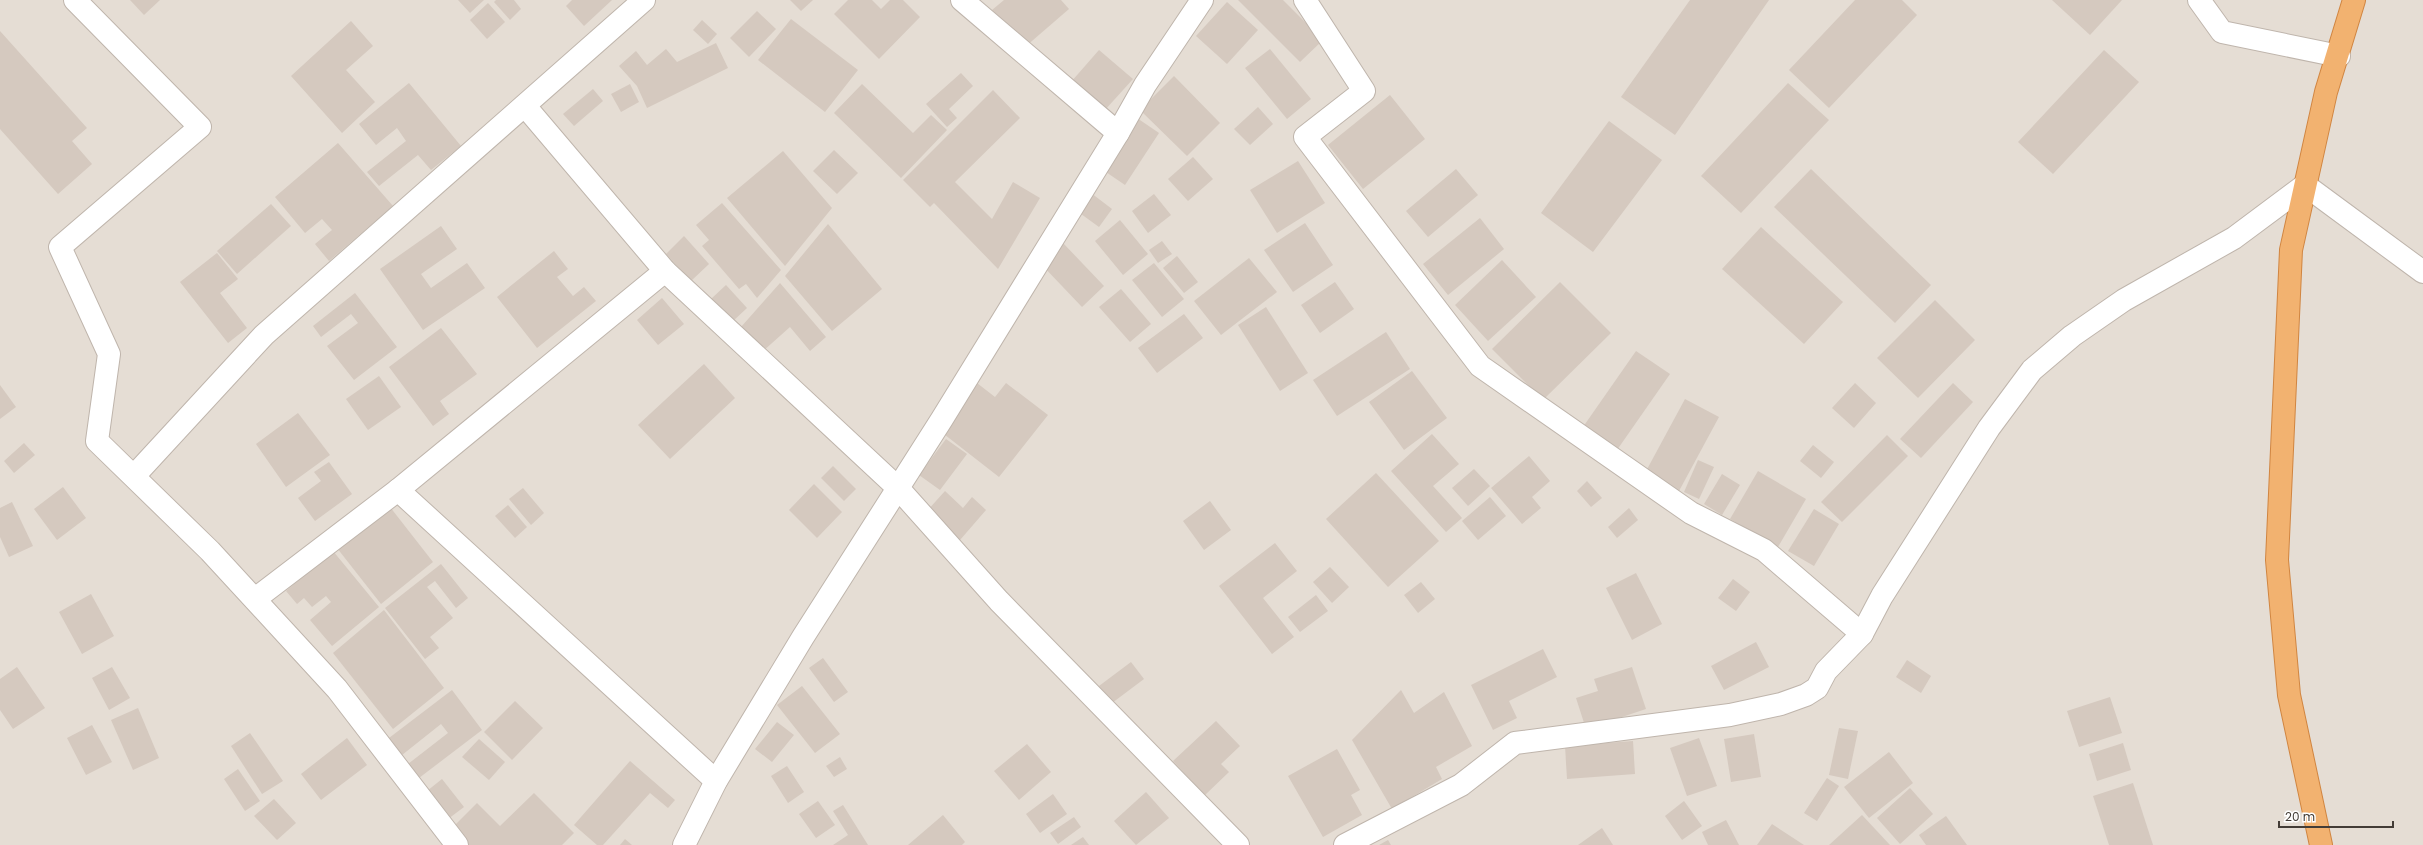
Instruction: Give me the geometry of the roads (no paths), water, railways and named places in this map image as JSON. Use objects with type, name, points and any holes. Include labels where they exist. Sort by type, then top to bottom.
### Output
[{"type":"highway","points":[[2321,845],[2289,695],[2277,560],[2291,250],[2326,92],[2339,56],[2354,0]]},
{"type":"street","points":[[75,0],[200,127],[60,247],[109,354],[98,441],[255,599],[336,689],[457,845]]},
{"type":"street","points":[[134,476],[264,335],[644,0]]},
{"type":"street","points":[[962,0],[1118,133]]},
{"type":"street","points":[[684,845],[716,781],[803,637],[898,488],[1118,133],[1145,85],[1202,0]]},
{"type":"street","points":[[1305,0],[1364,91],[1306,137],[1480,366],[1691,514],[1764,550],[1862,634]]},
{"type":"street","points":[[2199,0],[2222,32],[2339,56]]},
{"type":"street","points":[[524,106],[665,271],[898,488],[999,601],[1238,845]]},
{"type":"street","points":[[1346,845],[1461,785],[1515,743],[1730,715],[1781,704],[1806,695],[1817,688],[1826,671],[1862,634],[1882,596],[1989,428],[2032,370],[2072,336],[2124,300],[2234,238],[2305,185],[2423,272]]},
{"type":"street","points":[[255,599],[398,490],[665,271]]},
{"type":"street","points":[[398,490],[716,781]]}]
